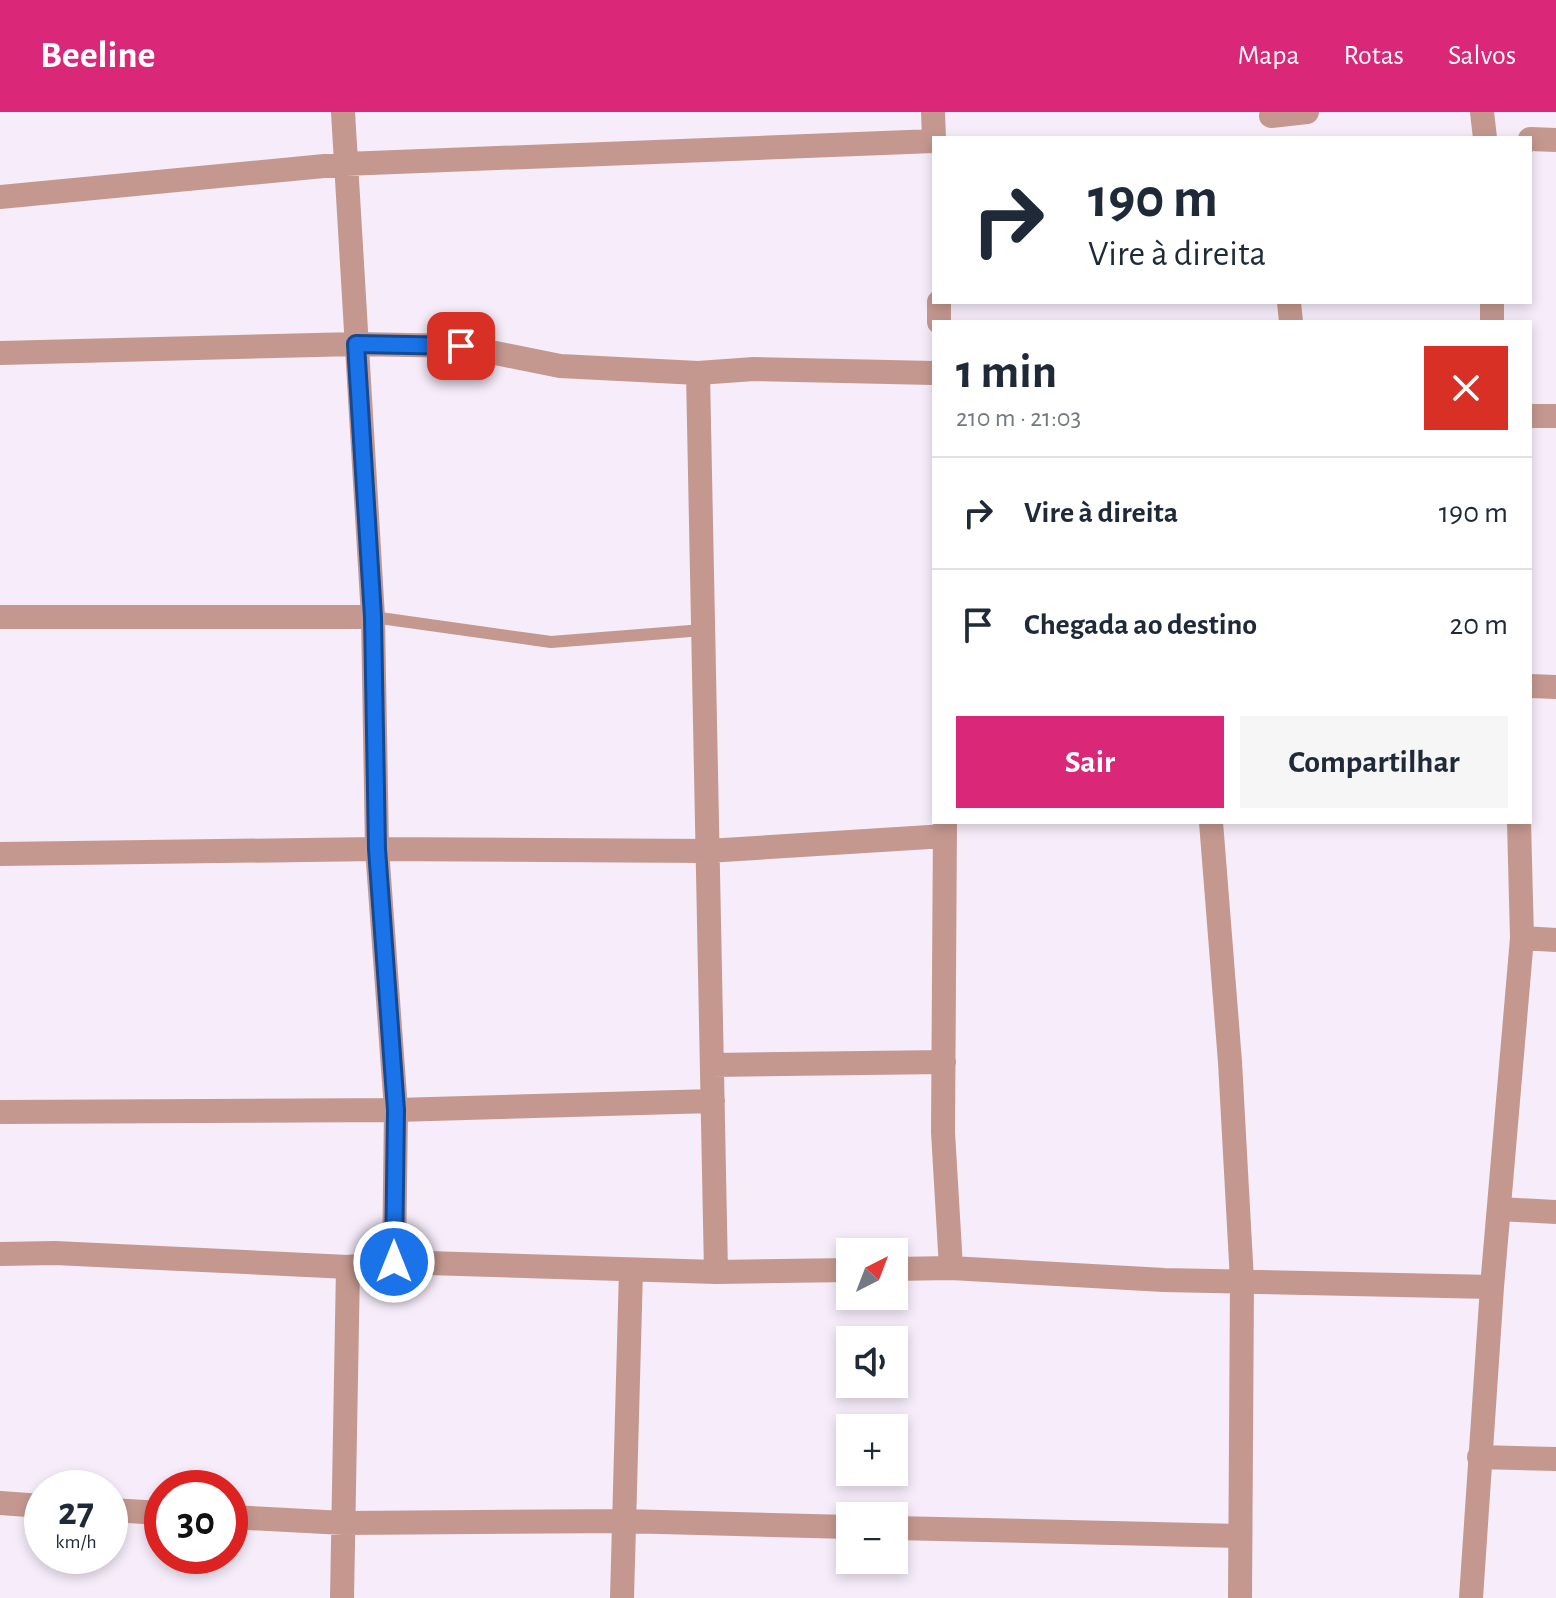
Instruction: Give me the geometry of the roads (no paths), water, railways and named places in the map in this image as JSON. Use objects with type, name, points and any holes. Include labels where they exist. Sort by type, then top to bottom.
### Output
[{"type":"street","points":[[343,112],[373,617],[377,849],[396,1110],[394,1262]]},
{"type":"street","points":[[933,112],[934,136]]},
{"type":"street","points":[[1271,122],[1307,112]]},
{"type":"street","points":[[1482,112],[1485,136]]},
{"type":"street","points":[[1532,139],[1556,140]]},
{"type":"street","points":[[0,197],[345,164],[932,140]]},
{"type":"street","points":[[0,353],[356,344],[461,346],[560,366],[698,373],[754,369],[932,373]]},
{"type":"street","points":[[698,373],[716,1272]]},
{"type":"street","points":[[1532,416],[1556,416]]},
{"type":"street","points":[[0,617],[373,617]]},
{"type":"street","points":[[1532,686],[1556,687]]},
{"type":"street","points":[[1211,824],[1230,1062],[1242,1281],[1240,1598]]},
{"type":"street","points":[[1471,1598],[1492,1287],[1522,938],[1519,824]]},
{"type":"street","points":[[0,854],[377,849],[707,851],[945,829],[943,1132],[951,1268]]},
{"type":"street","points":[[1522,938],[1556,940]]},
{"type":"street","points":[[712,1065],[944,1062]]},
{"type":"street","points":[[0,1112],[396,1110],[713,1101]]},
{"type":"street","points":[[1499,1209],[1556,1212]]},
{"type":"street","points":[[0,1254],[55,1253],[348,1267],[394,1262],[716,1272],[836,1270]]},
{"type":"street","points":[[342,1598],[348,1267]]},
{"type":"street","points":[[908,1269],[951,1268],[1164,1280],[1492,1287]]},
{"type":"street","points":[[622,1598],[631,1270]]},
{"type":"street","points":[[1479,1457],[1556,1459]]},
{"type":"street","points":[[0,1503],[24,1505]]},
{"type":"street","points":[[248,1518],[344,1523],[623,1521],[836,1527]]},
{"type":"street","points":[[908,1528],[1240,1536]]},
{"type":"lane","points":[[373,617],[551,642],[703,630]]}]
